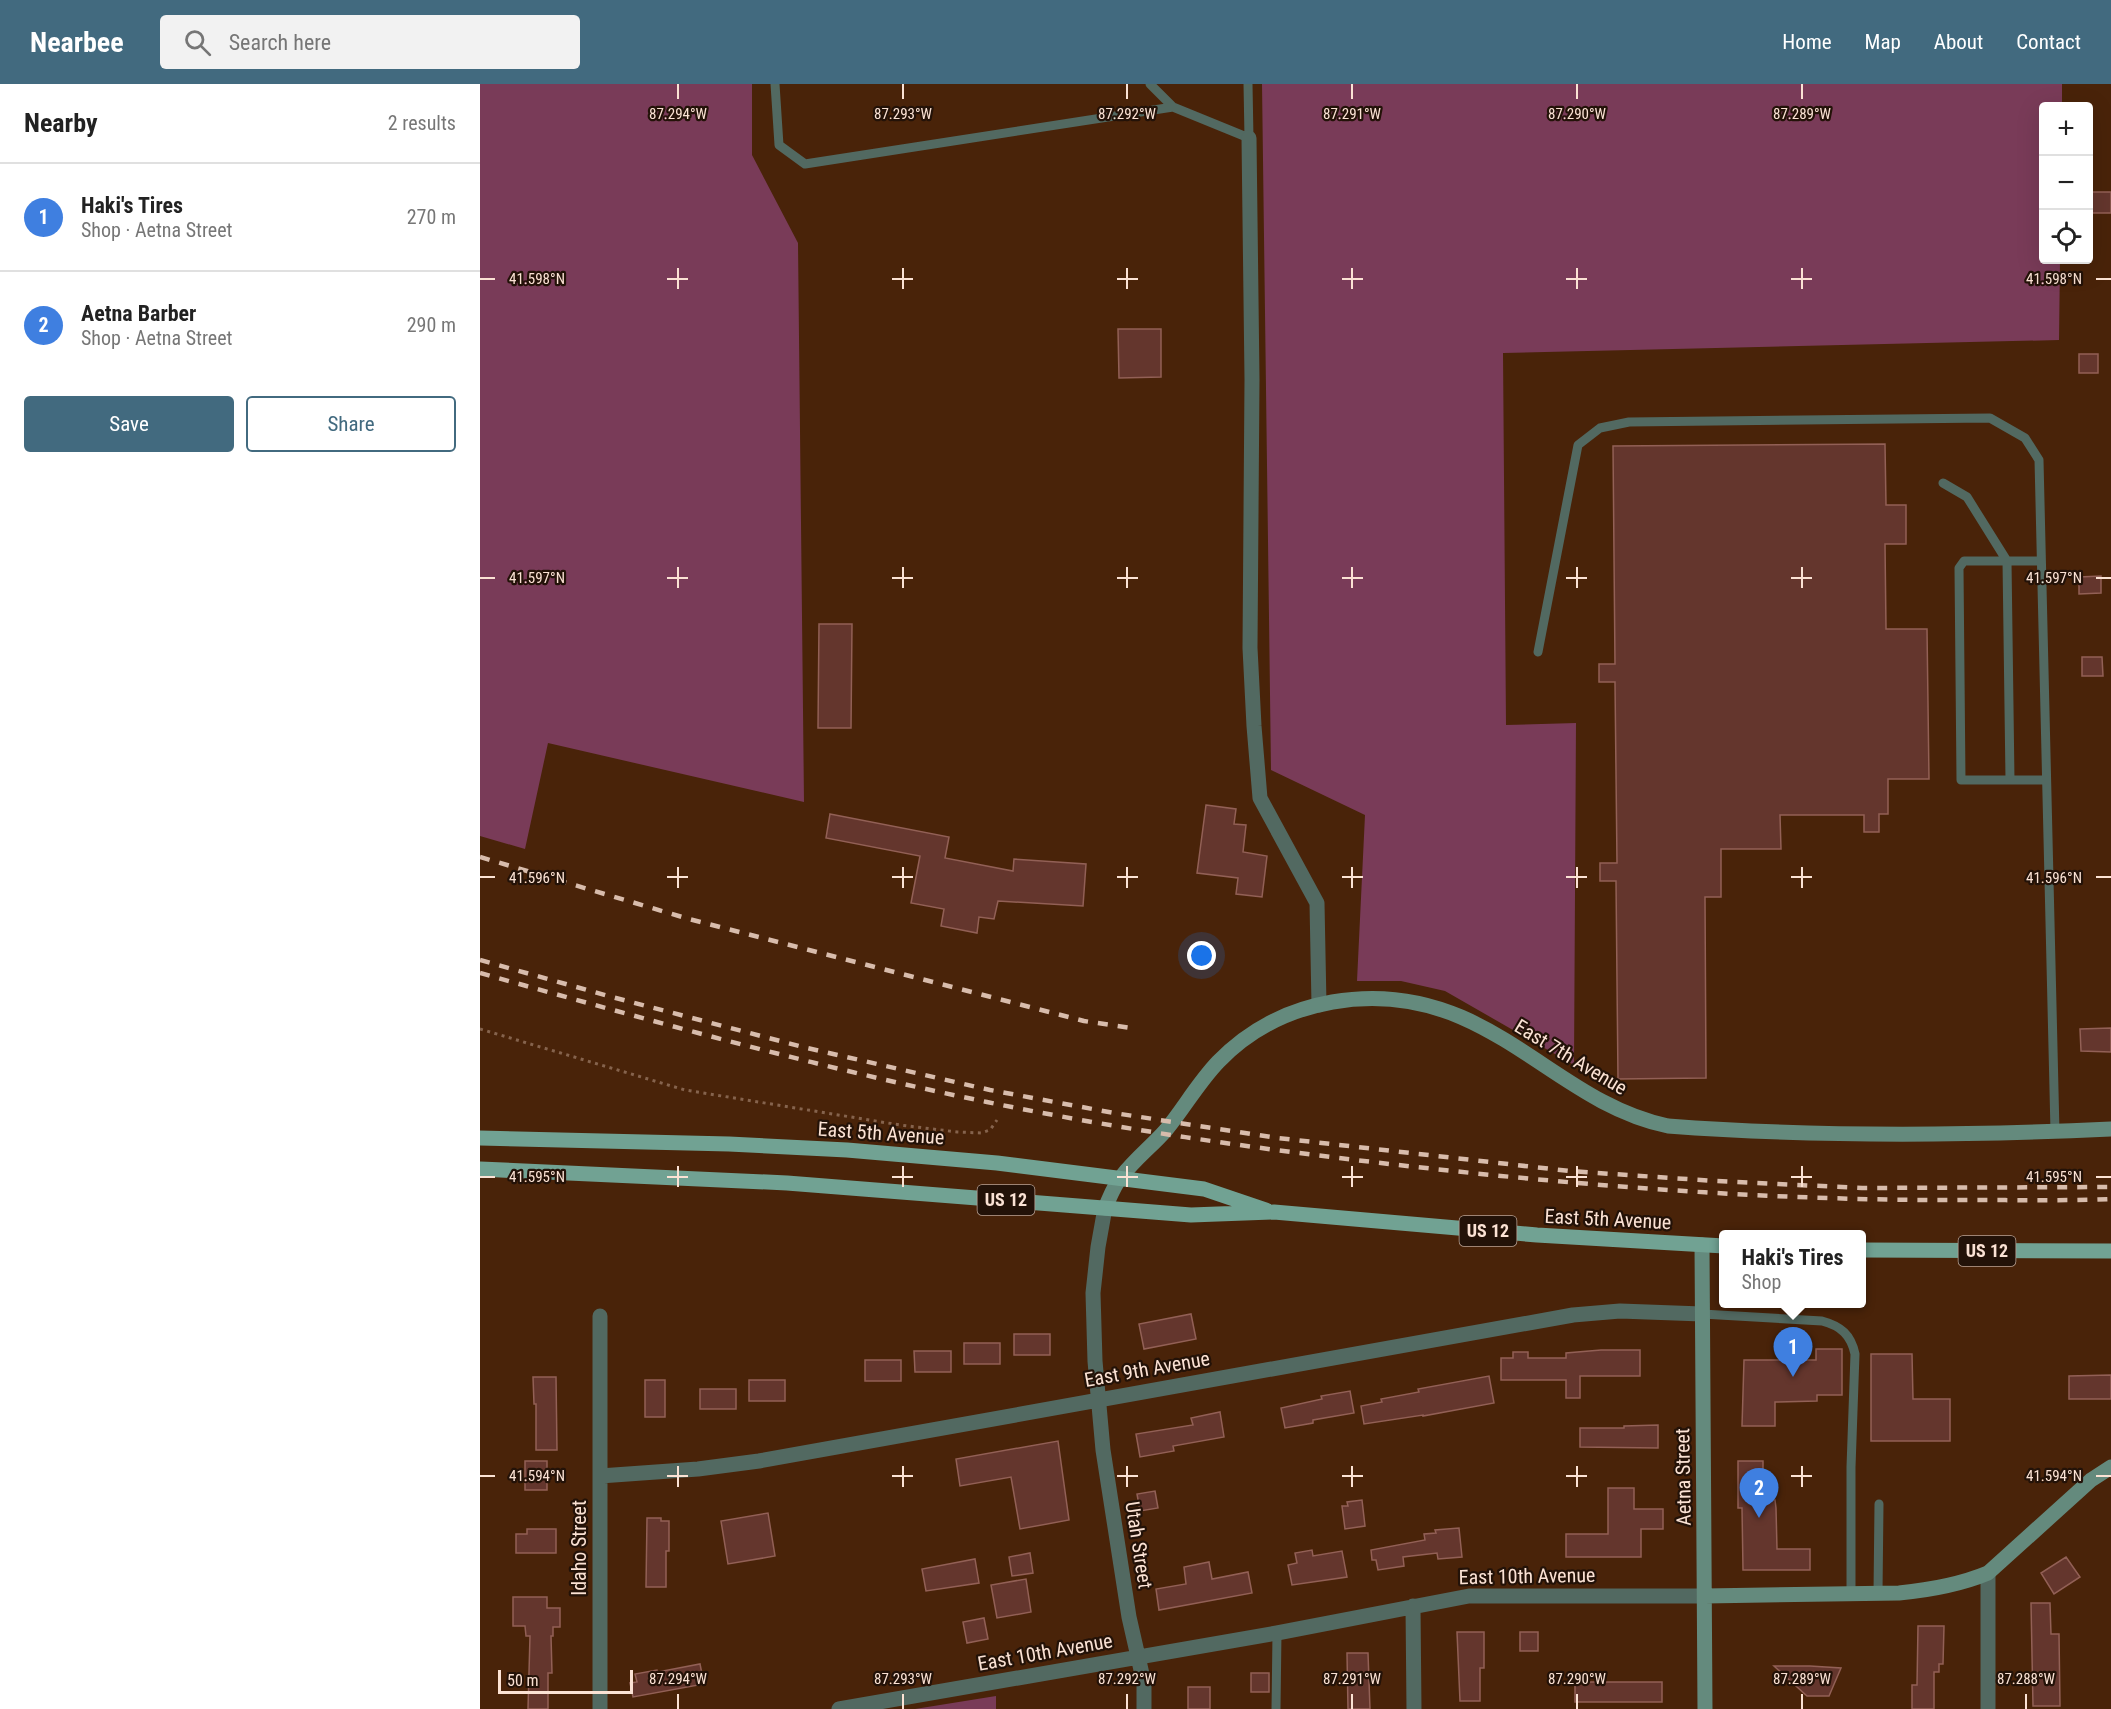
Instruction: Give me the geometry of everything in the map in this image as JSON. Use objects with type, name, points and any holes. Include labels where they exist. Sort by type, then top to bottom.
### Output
[{"type":"main road","name":"East 5th Avenue","points":[[480,1138],[729,1144],[997,1163],[1204,1189],[1274,1212]]},
{"type":"main road","name":"East 5th Avenue","points":[[480,1169],[787,1183],[1191,1215],[1274,1212],[1525,1234],[1719,1246]]},
{"type":"main road","name":"US 12","points":[[1866,1250],[2111,1251]]},
{"type":"street","points":[[1249,138],[1252,379],[1250,648],[1254,726],[1260,798],[1317,903],[1319,1005]]},
{"type":"street","name":"East 7th Avenue","points":[[1105,1208],[1121,1177],[1164,1132],[1205,1077],[1233,1049],[1254,1033],[1278,1020],[1339,1000],[1382,998],[1423,1004],[1444,1010],[1496,1035],[1611,1107],[1638,1119],[1668,1126],[1886,1134],[2111,1129]]},
{"type":"street","name":"Utah Street","points":[[1105,1208],[1098,1247],[1092,1308],[1098,1399],[1105,1467],[1129,1617],[1139,1657],[1144,1709]]},
{"type":"street","name":"Aetna Street","points":[[1702,1245],[1705,1709]]},
{"type":"street","name":"East 9th Avenue","points":[[600,1476],[688,1470],[759,1461],[1573,1315],[1620,1311],[1702,1314]]},
{"type":"street","name":"Idaho Street","points":[[600,1316],[600,1709]]},
{"type":"street","name":"East 10th Avenue","points":[[839,1709],[870,1706],[1482,1595],[1851,1594],[1922,1591],[1949,1586],[1968,1582],[1988,1573],[2091,1480],[2111,1467]]},
{"type":"street","points":[[1988,1573],[1988,1709]]},
{"type":"street","points":[[1413,1606],[1414,1709]]},
{"type":"lane","points":[[775,84],[779,145],[805,164],[1173,107]]},
{"type":"lane","points":[[1150,84],[1173,107],[1249,138],[1248,84]]},
{"type":"lane","points":[[1538,652],[1578,445],[1600,428],[1629,422],[1990,417],[2025,438],[2039,460],[2055,1132]]},
{"type":"lane","points":[[1943,483],[1966,497],[2007,561],[2010,780]]},
{"type":"lane","points":[[2041,561],[1964,561],[1959,567],[1961,780],[2046,780]]},
{"type":"lane","points":[[1702,1314],[1822,1321],[1835,1324],[1852,1341],[1855,1354],[1851,1467],[1851,1594]]},
{"type":"lane","points":[[1878,1593],[1879,1504]]},
{"type":"lane","points":[[1276,1709],[1277,1633]]},
{"type":"path","points":[[480,1029],[685,1090],[957,1132],[981,1133],[990,1130],[997,1120]]},
{"type":"shaded area","points":[[480,84],[752,84],[752,155],[798,243],[804,802],[548,743],[525,849],[480,836]]},
{"type":"shaded area","points":[[1262,84],[2062,84],[2062,102],[2039,102],[2039,264],[2060,264],[2059,340],[1503,353],[1506,725],[1576,723],[1574,1065],[1445,991],[1401,981],[1357,981],[1365,815],[1271,770]]},
{"type":"shaded area","points":[[996,1696],[996,1709],[915,1709]]},
{"type":"building","points":[[2093,192],[2111,192],[2111,213],[2093,213]]},
{"type":"building","points":[[1118,329],[1161,329],[1161,377],[1119,378]]},
{"type":"building","points":[[2079,354],[2098,354],[2098,373],[2079,373]]},
{"type":"building","points":[[1885,444],[1886,505],[1906,505],[1906,544],[1885,544],[1886,629],[1927,629],[1929,779],[1888,779],[1888,814],[1879,814],[1879,832],[1864,832],[1864,815],[1780,815],[1781,849],[1721,849],[1721,897],[1705,897],[1706,1078],[1618,1079],[1616,881],[1600,881],[1600,863],[1617,863],[1615,682],[1599,682],[1599,664],[1615,664],[1613,446]]},
{"type":"building","points":[[2101,576],[2101,593],[2079,594],[2079,577]]},
{"type":"building","points":[[819,624],[852,624],[851,728],[818,728]]},
{"type":"building","points":[[2082,657],[2102,657],[2103,676],[2082,676]]},
{"type":"building","points":[[1206,805],[1236,809],[1234,824],[1246,825],[1243,852],[1267,856],[1262,897],[1236,894],[1238,878],[1197,873]]},
{"type":"building","points":[[830,814],[949,837],[945,858],[1013,871],[1014,859],[1086,864],[1083,906],[998,901],[994,919],[979,917],[977,933],[941,926],[944,909],[911,903],[920,856],[826,838]]},
{"type":"building","points":[[2111,1028],[2111,1052],[2081,1051],[2080,1029]]},
{"type":"building","points":[[1191,1314],[1196,1339],[1144,1349],[1139,1324]]},
{"type":"building","points":[[1014,1334],[1050,1334],[1050,1355],[1014,1355]]},
{"type":"building","points":[[964,1343],[1000,1343],[1000,1364],[964,1364]]},
{"type":"building","points":[[1816,1349],[1842,1349],[1842,1395],[1817,1395],[1817,1401],[1775,1402],[1775,1426],[1742,1426],[1744,1360],[1816,1360]]},
{"type":"building","points":[[1640,1350],[1640,1376],[1580,1376],[1580,1398],[1566,1398],[1566,1380],[1501,1380],[1501,1358],[1513,1358],[1513,1352],[1528,1352],[1528,1358],[1566,1358],[1566,1353]]},
{"type":"building","points":[[914,1351],[951,1351],[951,1372],[915,1372]]},
{"type":"building","points":[[1871,1354],[1912,1354],[1913,1399],[1950,1399],[1950,1441],[1871,1441]]},
{"type":"building","points":[[865,1360],[901,1360],[901,1381],[865,1381]]},
{"type":"building","points":[[2111,1375],[2111,1399],[2069,1399],[2069,1376]]},
{"type":"building","points":[[1489,1376],[1494,1403],[1364,1424],[1361,1406],[1382,1402],[1381,1399],[1419,1392],[1418,1389]]},
{"type":"building","points":[[533,1377],[556,1377],[557,1450],[536,1450],[536,1404],[534,1404]]},
{"type":"building","points":[[645,1380],[665,1380],[665,1417],[645,1417]]},
{"type":"building","points":[[749,1380],[785,1380],[785,1401],[749,1401]]},
{"type":"building","points":[[700,1389],[736,1389],[736,1409],[700,1409]]},
{"type":"building","points":[[1350,1391],[1354,1413],[1313,1420],[1313,1423],[1285,1428],[1281,1408],[1322,1399],[1321,1396]]},
{"type":"building","points":[[1220,1412],[1224,1437],[1173,1446],[1174,1451],[1140,1457],[1136,1434],[1193,1425],[1191,1418]]},
{"type":"building","points":[[1658,1425],[1658,1448],[1580,1447],[1580,1428]]},
{"type":"building","points":[[1058,1441],[1069,1520],[1020,1529],[1011,1477],[960,1486],[956,1459]]},
{"type":"building","points":[[525,1461],[547,1461],[547,1490],[525,1490]]},
{"type":"building","points":[[1738,1461],[1763,1461],[1763,1500],[1775,1500],[1777,1549],[1810,1549],[1810,1570],[1743,1570],[1742,1508],[1738,1508]]},
{"type":"building","points":[[1608,1488],[1634,1488],[1634,1509],[1663,1509],[1663,1529],[1641,1529],[1641,1557],[1566,1557],[1566,1534],[1608,1534]]},
{"type":"building","points":[[1155,1491],[1158,1508],[1140,1511],[1137,1494]]},
{"type":"building","points":[[1362,1500],[1365,1526],[1345,1529],[1342,1506],[1348,1506],[1347,1502]]},
{"type":"building","points":[[768,1513],[775,1556],[728,1564],[721,1521]]},
{"type":"building","points":[[647,1518],[661,1518],[661,1521],[669,1521],[666,1587],[646,1587]]},
{"type":"building","points":[[1459,1528],[1462,1557],[1438,1559],[1437,1553],[1403,1557],[1404,1566],[1378,1570],[1376,1560],[1372,1560],[1371,1550],[1425,1540],[1424,1534],[1436,1533],[1435,1530]]},
{"type":"building","points":[[527,1529],[556,1529],[556,1553],[516,1553],[516,1534],[527,1534]]},
{"type":"building","points":[[1312,1550],[1313,1556],[1342,1551],[1347,1577],[1292,1585],[1288,1565],[1297,1563],[1295,1553]]},
{"type":"building","points":[[1030,1553],[1033,1573],[1012,1576],[1009,1557]]},
{"type":"building","points":[[2066,1557],[2080,1577],[2054,1594],[2041,1573]]},
{"type":"building","points":[[975,1559],[979,1583],[926,1591],[922,1569]]},
{"type":"building","points":[[1209,1562],[1212,1579],[1248,1572],[1252,1593],[1159,1610],[1156,1589],[1186,1584],[1184,1567]]},
{"type":"building","points":[[1026,1579],[1031,1612],[997,1618],[991,1585]]},
{"type":"building","points":[[513,1597],[547,1597],[547,1608],[560,1608],[560,1627],[553,1627],[553,1636],[551,1636],[552,1673],[548,1673],[548,1709],[528,1709],[530,1636],[526,1636],[525,1626],[513,1626]]},
{"type":"building","points":[[2031,1603],[2050,1603],[2051,1634],[2059,1634],[2060,1706],[2033,1706]]},
{"type":"building","points":[[984,1618],[988,1639],[967,1643],[963,1622]]},
{"type":"building","points":[[1918,1626],[1944,1626],[1943,1664],[1939,1664],[1939,1672],[1934,1672],[1934,1709],[1912,1709],[1912,1685],[1917,1685]]},
{"type":"building","points":[[1457,1632],[1484,1632],[1484,1668],[1480,1668],[1480,1701],[1460,1701]]},
{"type":"building","points":[[1520,1632],[1538,1632],[1538,1651],[1520,1651]]},
{"type":"building","points":[[1347,1653],[1368,1653],[1370,1709],[1348,1709]]},
{"type":"building","points":[[700,1664],[704,1684],[633,1697],[630,1683],[637,1682],[635,1674]]},
{"type":"building","points":[[1774,1666],[1841,1668],[1829,1696],[1807,1696]]},
{"type":"building","points":[[1251,1673],[1269,1673],[1269,1692],[1251,1692]]},
{"type":"building","points":[[1575,1682],[1662,1682],[1662,1702],[1575,1702]]},
{"type":"building","points":[[1188,1687],[1210,1687],[1210,1709],[1188,1709]]},
{"type":"railway","points":[[480,857],[689,919],[1084,1021],[1137,1029]]},
{"type":"railway","points":[[480,960],[803,1047],[990,1090],[1114,1113],[1278,1138],[1569,1171],[1715,1181],[1862,1188],[2111,1187]]},
{"type":"railway","points":[[480,973],[859,1074],[1047,1114],[1229,1144],[1472,1173],[1596,1185],[1721,1193],[1907,1200],[2111,1199]]},
{"type":"place","name":"Haki's Tires","points":[[1793,1377]]},
{"type":"place","name":"Aetna Barber","points":[[1759,1518]]}]
